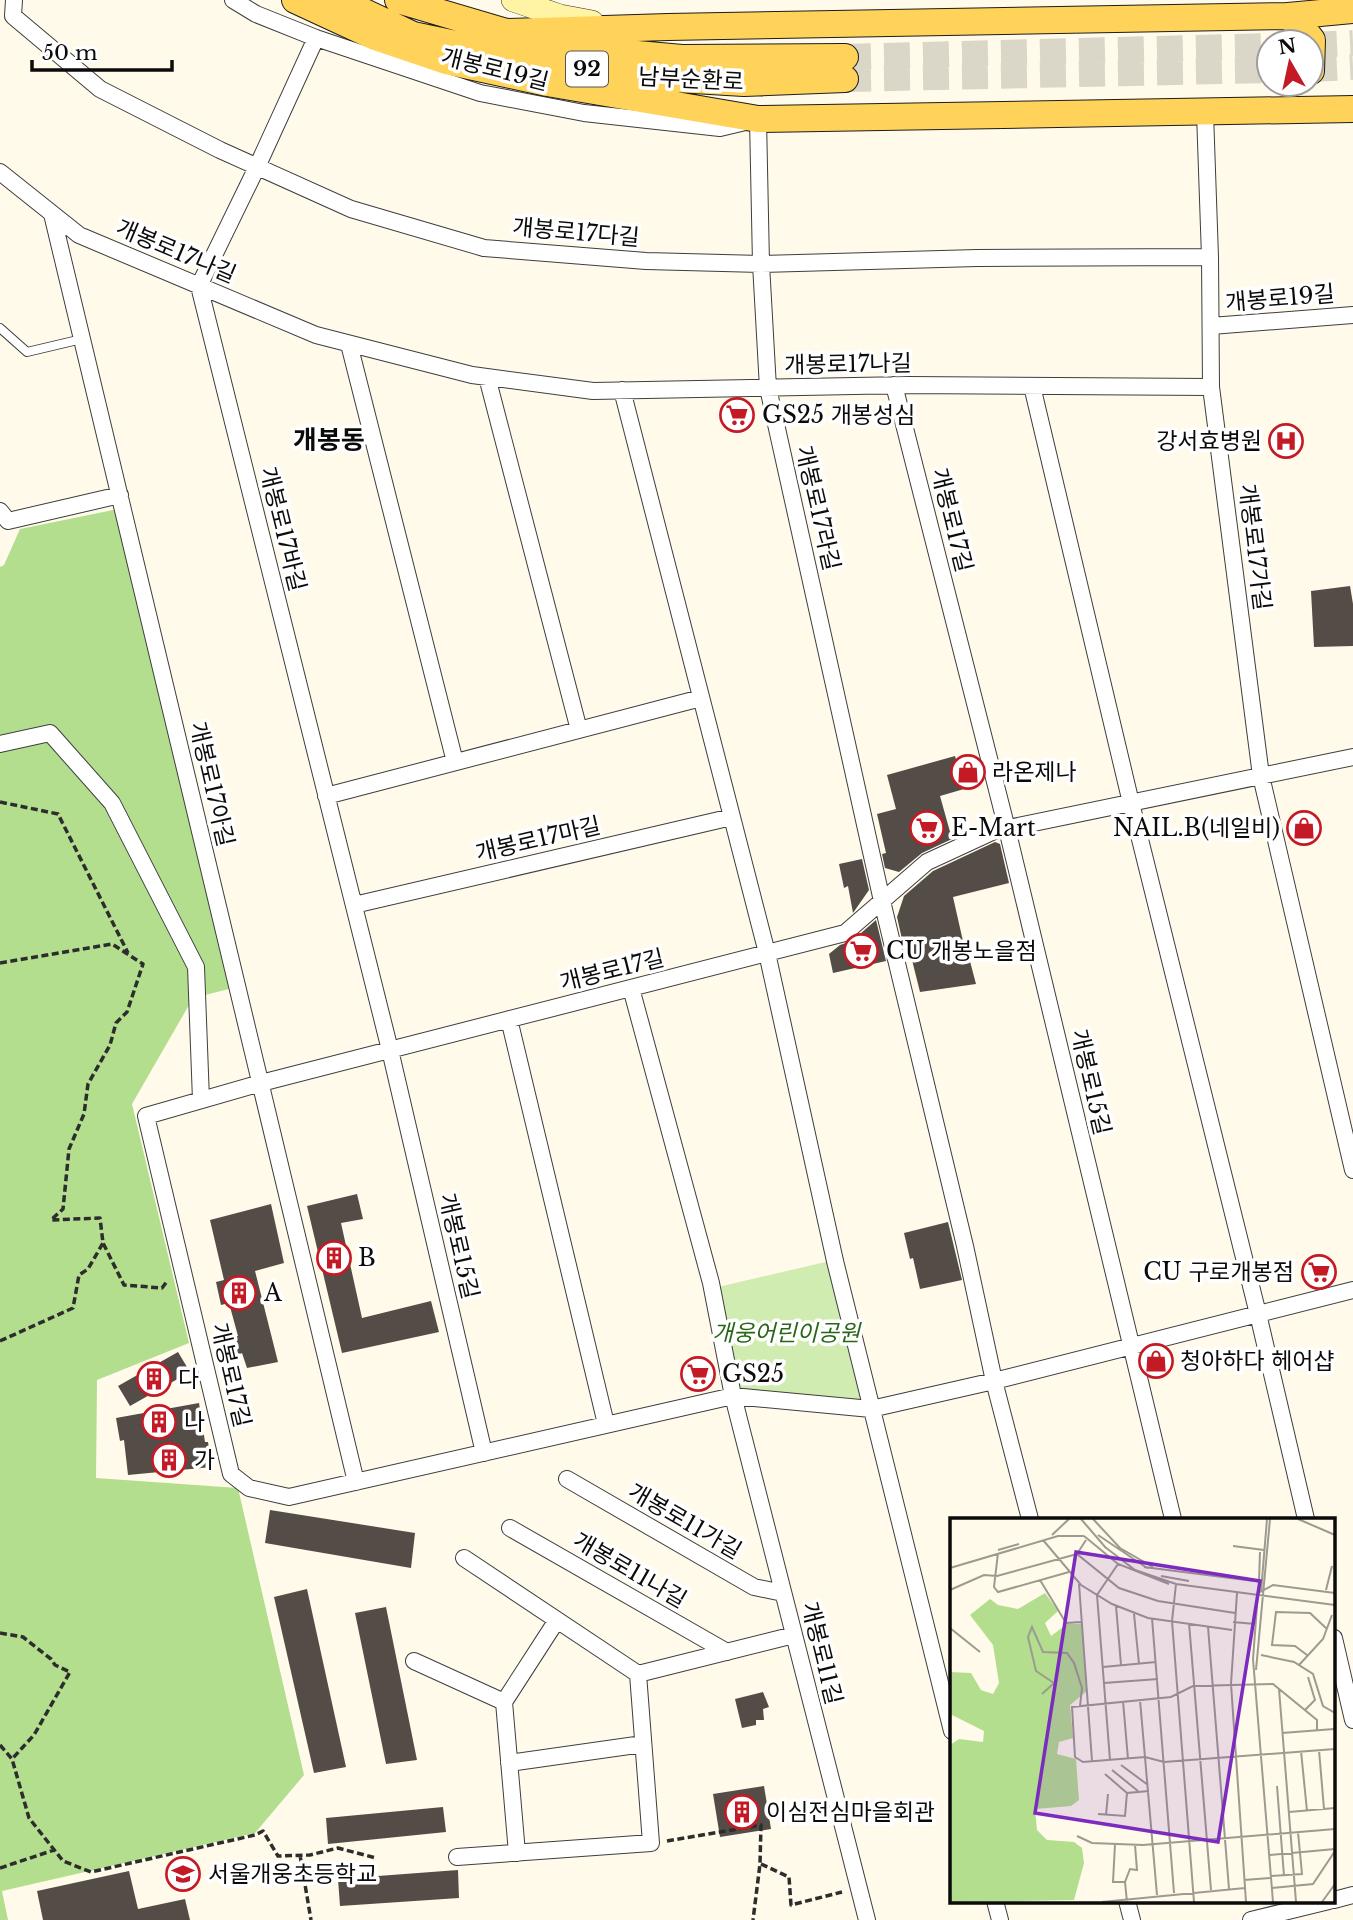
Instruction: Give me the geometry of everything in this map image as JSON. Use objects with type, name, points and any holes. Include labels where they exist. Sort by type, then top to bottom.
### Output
[{"type":"main road","points":[[295,0],[375,37],[446,61],[547,83],[758,119],[1353,109]]},
{"type":"main road","name":"남부순환로","points":[[339,0],[413,35],[613,74],[744,83],[845,68],[626,54],[506,33],[398,0]]},
{"type":"main road","points":[[513,0],[560,16],[594,23],[668,27]]},
{"type":"main road","points":[[506,33],[668,27],[1288,16],[1350,7]]},
{"type":"main road","points":[[1288,16],[1303,28]]},
{"type":"main road","points":[[1252,111],[1284,98]]},
{"type":"street","name":"개봉로19길","points":[[233,0],[256,14],[316,38],[480,93],[584,113],[720,128],[758,119]]},
{"type":"street","name":"개봉로17다길","points":[[9,13],[100,89],[257,167],[351,209],[484,248],[646,261],[761,264],[977,258],[1210,257]]},
{"type":"street","points":[[199,285],[316,38]]},
{"type":"street","name":"개봉로17가길","points":[[1205,113],[1211,387],[1261,776]]},
{"type":"street","name":"개봉로17라길","points":[[758,119],[761,264],[768,388],[882,901]]},
{"type":"street","name":"개봉로17나길","points":[[0,172],[79,235],[316,335],[487,377],[593,391],[894,386],[1211,387]]},
{"type":"street","name":"개봉로17아길","points":[[52,214],[261,1083]]},
{"type":"street","name":"개봉로17바길","points":[[199,285],[390,1050]]},
{"type":"street","name":"개봉로19길","points":[[1211,326],[1353,315]]},
{"type":"street","points":[[349,344],[455,762]]},
{"type":"street","points":[[487,377],[579,730]]},
{"type":"street","name":"개봉로17길","points":[[894,386],[1007,829]]},
{"type":"street","points":[[1032,386],[1306,1518]]},
{"type":"street","points":[[622,390],[767,953],[835,1261],[950,1723]]},
{"type":"street","points":[[0,511],[8,521],[120,495]]},
{"type":"street","points":[[327,796],[701,698]]},
{"type":"street","points":[[0,744],[50,733],[112,803],[196,967],[201,1100]]},
{"type":"street","name":"개봉로17길","points":[[356,1482],[289,1497],[249,1488],[231,1474],[146,1116],[261,1083],[845,933],[927,862],[994,831],[1353,757]]},
{"type":"street","points":[[1261,776],[1353,1170]]},
{"type":"street","name":"개봉로17마길","points":[[354,905],[732,817]]},
{"type":"street","name":"개봉로15길","points":[[1007,829],[1131,1346]]},
{"type":"street","points":[[882,901],[965,1246],[994,1381],[1030,1518]]},
{"type":"street","points":[[631,988],[711,1283],[733,1396]]},
{"type":"street","points":[[509,1019],[606,1424]]},
{"type":"street","name":"개봉로15길","points":[[390,1050],[484,1453]]},
{"type":"street","points":[[261,1083],[356,1482],[733,1396],[871,1409],[994,1381],[1353,1290]]},
{"type":"street","points":[[1131,1346],[1173,1518]]},
{"type":"street","name":"개봉로11길","points":[[733,1396],[867,1920]]},
{"type":"street","name":"개봉로11가길","points":[[567,1479],[754,1587],[783,1592]]},
{"type":"street","name":"개봉로11나길","points":[[510,1528],[727,1652]]},
{"type":"street","points":[[464,1558],[638,1674],[794,1635]]},
{"type":"street","points":[[517,1853],[504,1702],[557,1620]]},
{"type":"street","points":[[1336,1647],[1353,1720]]},
{"type":"street","points":[[414,1661],[504,1702]]},
{"type":"street","points":[[457,1857],[651,1843],[638,1674]]},
{"type":"street","points":[[509,1763],[643,1744]]},
{"type":"street","points":[[995,1902],[1000,1920]]},
{"type":"street","points":[[1127,1902],[1132,1920]]},
{"type":"street","points":[[1251,1920],[1269,1912],[1321,1902]]},
{"type":"lane","points":[[0,328],[27,352],[82,339]]},
{"type":"path","points":[[0,802],[58,814],[129,956]]},
{"type":"path","points":[[0,963],[112,944],[142,964],[127,1012],[116,1023],[110,1045],[88,1084],[83,1114],[69,1149],[63,1209],[51,1220],[100,1219],[103,1243],[124,1285],[162,1288],[180,1260]]},
{"type":"path","points":[[0,1342],[73,1308],[79,1275],[88,1269],[103,1243]]},
{"type":"path","points":[[0,1633],[23,1637],[55,1665],[70,1672],[34,1735],[12,1759]]},
{"type":"path","points":[[0,1745],[12,1759],[29,1818],[63,1861],[91,1872],[263,1831],[278,1856],[300,1856],[338,1848],[376,1858]]},
{"type":"path","points":[[651,1843],[761,1825],[760,1864],[752,1920]]},
{"type":"path","points":[[0,1868],[55,1850]]},
{"type":"path","points":[[300,1856],[311,1920]]},
{"type":"path","points":[[760,1864],[789,1877],[791,1905],[854,1889]]},
{"type":"green space","points":[[123,508],[237,987],[193,998],[132,1104],[189,1343],[97,1380],[96,1478],[238,1488],[304,1775],[255,1833],[2,1891],[8,1920],[0,1920],[0,567],[4,565],[20,529]]},
{"type":"green space","name":"개웅어린이공원","points":[[830,1261],[866,1403],[736,1389],[718,1287]]},
{"type":"building","points":[[1350,586],[1353,646],[1314,647],[1311,591]]},
{"type":"building","points":[[955,756],[964,789],[940,796],[952,839],[922,853],[899,872],[885,868],[882,854],[886,853],[877,814],[896,809],[887,775]]},
{"type":"building","points":[[995,842],[1000,844],[1009,883],[953,897],[976,984],[920,992],[911,956],[906,957],[897,917],[904,896],[933,871]]},
{"type":"building","points":[[862,859],[869,890],[853,913],[848,886],[844,888],[839,864]]},
{"type":"building","points":[[876,920],[886,961],[833,973],[829,954],[840,945],[852,941]]},
{"type":"building","points":[[357,1194],[363,1219],[341,1223],[362,1318],[431,1301],[439,1332],[342,1353],[307,1206]]},
{"type":"building","name":"A","points":[[271,1204],[284,1263],[255,1271],[278,1362],[247,1368],[242,1353],[233,1357],[228,1338],[238,1336],[229,1303],[221,1305],[216,1282],[224,1280],[210,1220]]},
{"type":"building","points":[[948,1222],[962,1280],[920,1289],[904,1233]]},
{"type":"building","name":"다","points":[[178,1352],[190,1372],[130,1406],[118,1386]]},
{"type":"building","points":[[199,1403],[212,1467],[128,1475],[124,1440],[120,1441],[116,1418]]},
{"type":"building","points":[[270,1510],[415,1533],[411,1568],[265,1543]]},
{"type":"building","points":[[307,1589],[346,1767],[314,1773],[274,1597]]},
{"type":"building","points":[[386,1607],[417,1760],[386,1764],[355,1613]]},
{"type":"building","points":[[763,1692],[769,1707],[763,1709],[764,1720],[756,1720],[756,1725],[742,1728],[735,1699]]},
{"type":"building","name":"이심전심마을회관","points":[[764,1786],[771,1829],[720,1837],[713,1794]]},
{"type":"building","points":[[443,1807],[446,1832],[328,1844],[326,1818]]},
{"type":"building","points":[[458,1870],[459,1898],[340,1906],[338,1879]]},
{"type":"building","points":[[129,1871],[138,1909],[185,1899],[190,1920],[43,1920],[37,1891]]},
{"type":"tunnel","points":[[1325,44],[1353,43]]},
{"type":"tunnel","points":[[845,57],[1255,46]]},
{"type":"tunnel","points":[[1325,68],[1353,67]]},
{"type":"tunnel","points":[[845,79],[1255,70]]},
{"type":"place","name":"GS25 개봉성심","points":[[737,415]]},
{"type":"place","name":"강서효병원","points":[[1286,441]]},
{"type":"place","name":"라온제나","points":[[968,772]]},
{"type":"place","name":"E-Mart","points":[[927,828]]},
{"type":"place","name":"NAIL.B(네일비)","points":[[1304,828]]},
{"type":"place","name":"CU 개봉노을점","points":[[861,951]]},
{"type":"place","name":"B","points":[[334,1258]]},
{"type":"place","name":"CU 구로개봉점","points":[[1319,1272]]},
{"type":"place","name":"A","points":[[239,1293]]},
{"type":"place","name":"청아하다 헤어샵","points":[[1156,1361]]},
{"type":"place","name":"GS25","points":[[698,1374]]},
{"type":"place","name":"다","points":[[154,1379]]},
{"type":"place","name":"나","points":[[159,1422]]},
{"type":"place","name":"가","points":[[169,1460]]},
{"type":"place","name":"이심전심마을회관","points":[[742,1812]]},
{"type":"place","name":"서울개웅초등학교","points":[[183,1874]]},
{"type":"district","name":"개봉동","points":[[329,440]]}]
